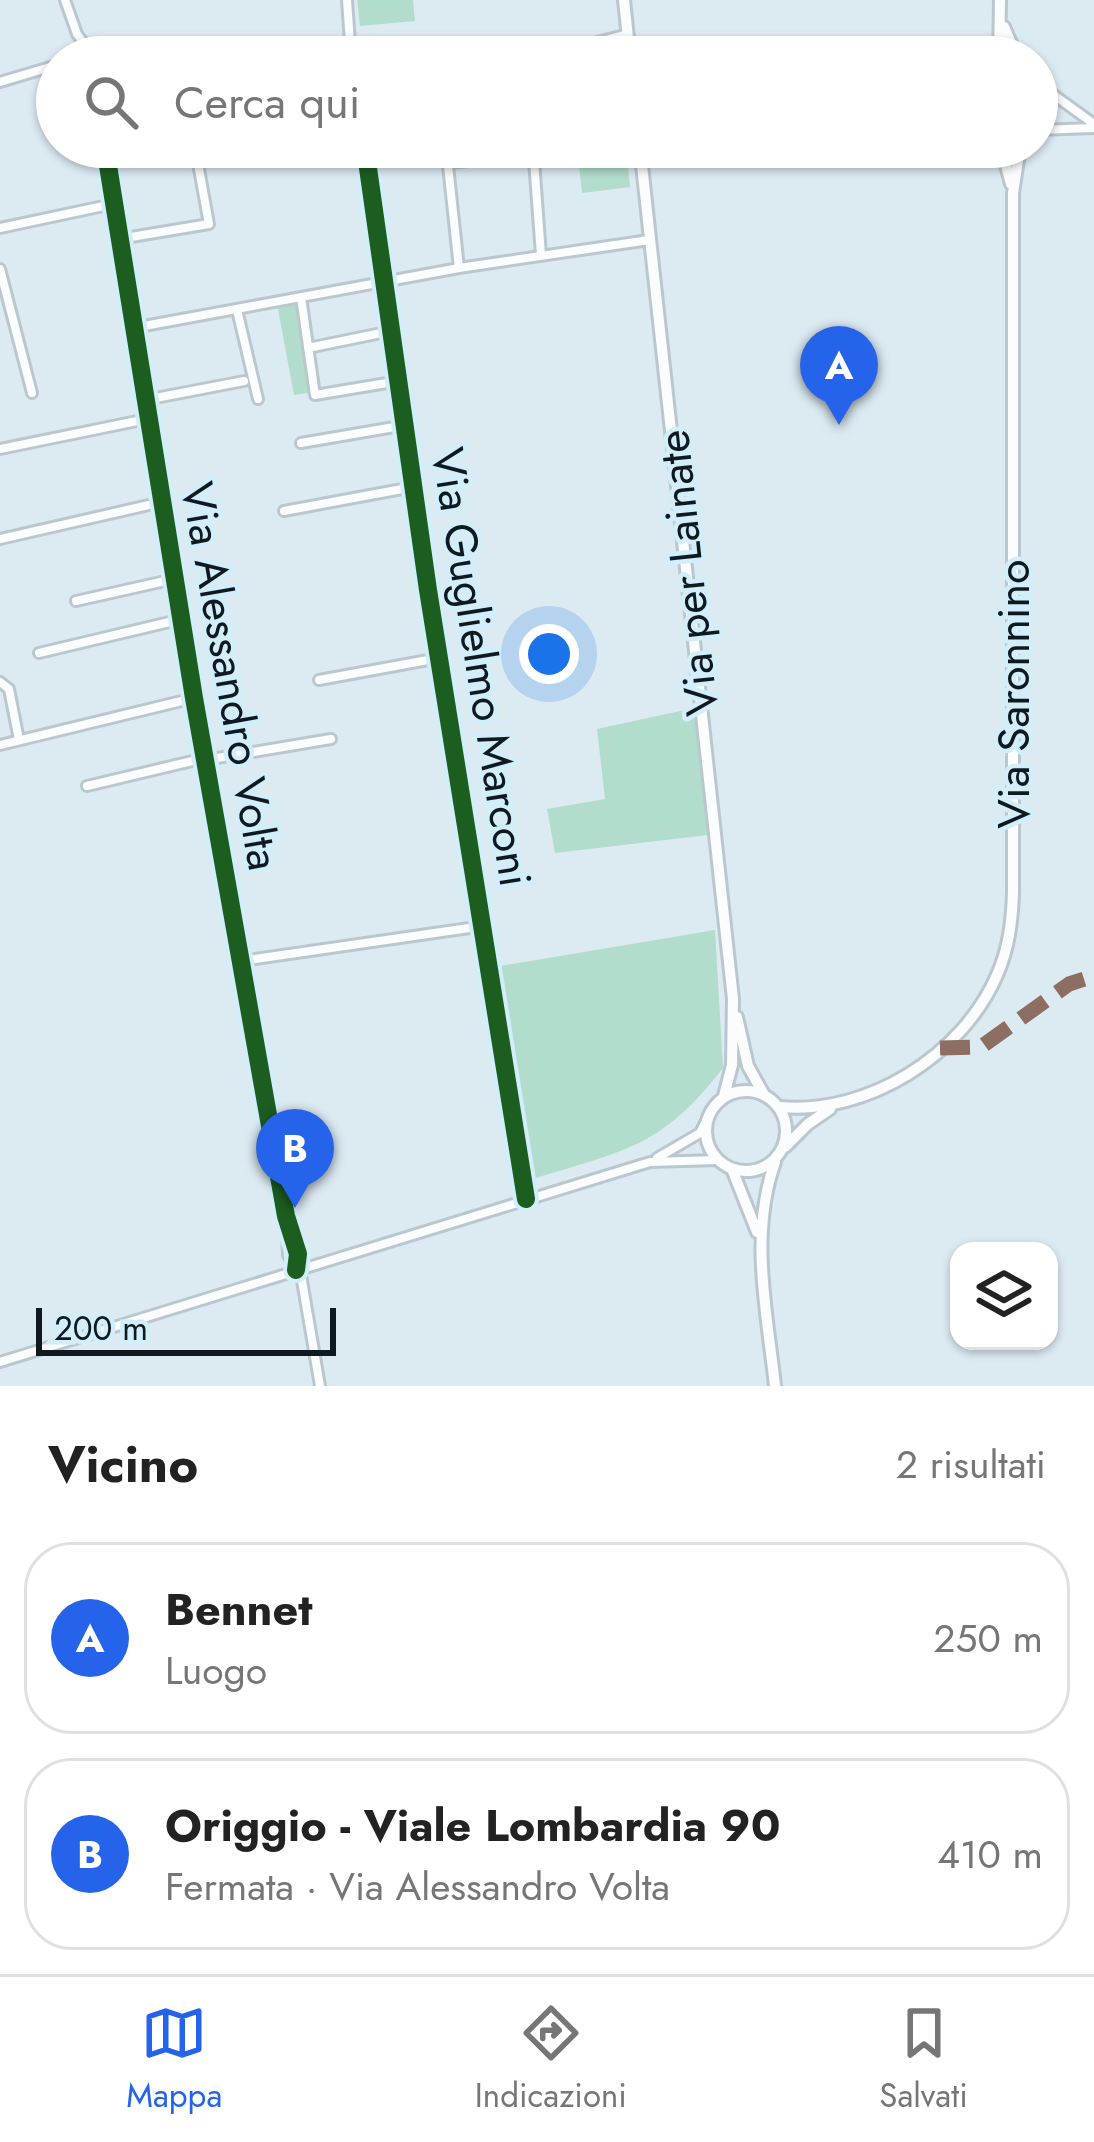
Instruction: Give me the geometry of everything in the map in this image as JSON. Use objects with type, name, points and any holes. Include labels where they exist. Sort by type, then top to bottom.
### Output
[{"type":"main road","points":[[624,0],[628,34]]},
{"type":"main road","points":[[999,36],[1000,6]]},
{"type":"main road","points":[[1000,6],[1007,36]]},
{"type":"main road","name":"Via per Lainate","points":[[642,168],[733,999],[748,1066],[763,1093]]},
{"type":"main road","name":"Via Saronnino","points":[[1006,168],[1013,193]]},
{"type":"main road","name":"Via Saronnino","points":[[779,1154],[833,1107],[889,1085],[954,1036],[997,976],[1012,924],[1013,193],[1017,168]]},
{"type":"main road","name":"Via per Lainate","points":[[724,1096],[732,1065],[733,999]]},
{"type":"main road","points":[[775,1386],[758,1235],[765,1189],[779,1154],[787,1128],[780,1107],[763,1093],[736,1091],[724,1096],[710,1113],[706,1138],[718,1160],[732,1169],[756,1170],[779,1154]]},
{"type":"main road","name":"Via Saronnino","points":[[780,1107],[833,1107]]},
{"type":"main road","points":[[732,1169],[758,1235]]},
{"type":"street","points":[[65,0],[78,36]]},
{"type":"street","points":[[347,0],[350,36]]},
{"type":"street","points":[[620,36],[628,34]]},
{"type":"street","points":[[0,82],[36,71]]},
{"type":"street","points":[[1058,100],[1094,126]]},
{"type":"street","points":[[1058,128],[1094,126]]},
{"type":"street","name":"Via Alessandro Volta","points":[[108,168],[289,1255],[298,1269],[320,1386]]},
{"type":"street","points":[[119,239],[209,224],[199,168]]},
{"type":"street","name":"Via Guglielmo Marconi","points":[[368,168],[413,487],[526,1198]]},
{"type":"street","points":[[449,168],[459,268]]},
{"type":"street","points":[[535,168],[541,255]]},
{"type":"street","points":[[0,228],[113,205]]},
{"type":"street","points":[[133,328],[459,268],[650,240]]},
{"type":"street","points":[[0,268],[32,393]]},
{"type":"street","points":[[301,297],[315,395],[399,381]]},
{"type":"street","points":[[237,310],[259,399]]},
{"type":"street","points":[[308,348],[392,332]]},
{"type":"street","points":[[145,400],[244,380]]},
{"type":"street","points":[[0,449],[147,418]]},
{"type":"street","points":[[301,442],[406,425]]},
{"type":"street","points":[[284,511],[413,487]]},
{"type":"street","points":[[0,539],[162,502]]},
{"type":"street","points":[[76,601],[175,579]]},
{"type":"street","points":[[39,653],[182,619]]},
{"type":"street","points":[[319,680],[440,658]]},
{"type":"street","points":[[0,682],[10,689],[19,740]]},
{"type":"street","points":[[0,745],[194,698]]},
{"type":"street","points":[[87,786],[205,759],[331,739]]},
{"type":"street","points":[[241,961],[483,926]]},
{"type":"street","points":[[0,1362],[650,1162],[700,1133],[710,1113]]},
{"type":"street","points":[[650,1162],[718,1160]]},
{"type":"green space","points":[[357,0],[413,0],[415,21],[360,26]]},
{"type":"green space","points":[[579,168],[628,168],[630,187],[582,193]]},
{"type":"green space","points":[[297,301],[314,392],[294,395],[277,304]]},
{"type":"green space","points":[[694,708],[708,835],[555,853],[547,809],[605,799],[597,729]]},
{"type":"green space","points":[[715,930],[723,1068],[660,1131],[617,1152],[533,1179],[500,966]]},
{"type":"marked path","points":[[940,1048],[981,1047],[1069,984],[1094,976]]},
{"type":"cycle path","points":[[108,168],[194,698],[286,1216],[298,1254],[296,1270]]},
{"type":"cycle path","points":[[368,168],[428,590],[526,1199]]},
{"type":"place","name":"Bennet","points":[[839,425]]},
{"type":"place","name":"Origgio - Viale Lombardia 90","points":[[295,1208]]}]
